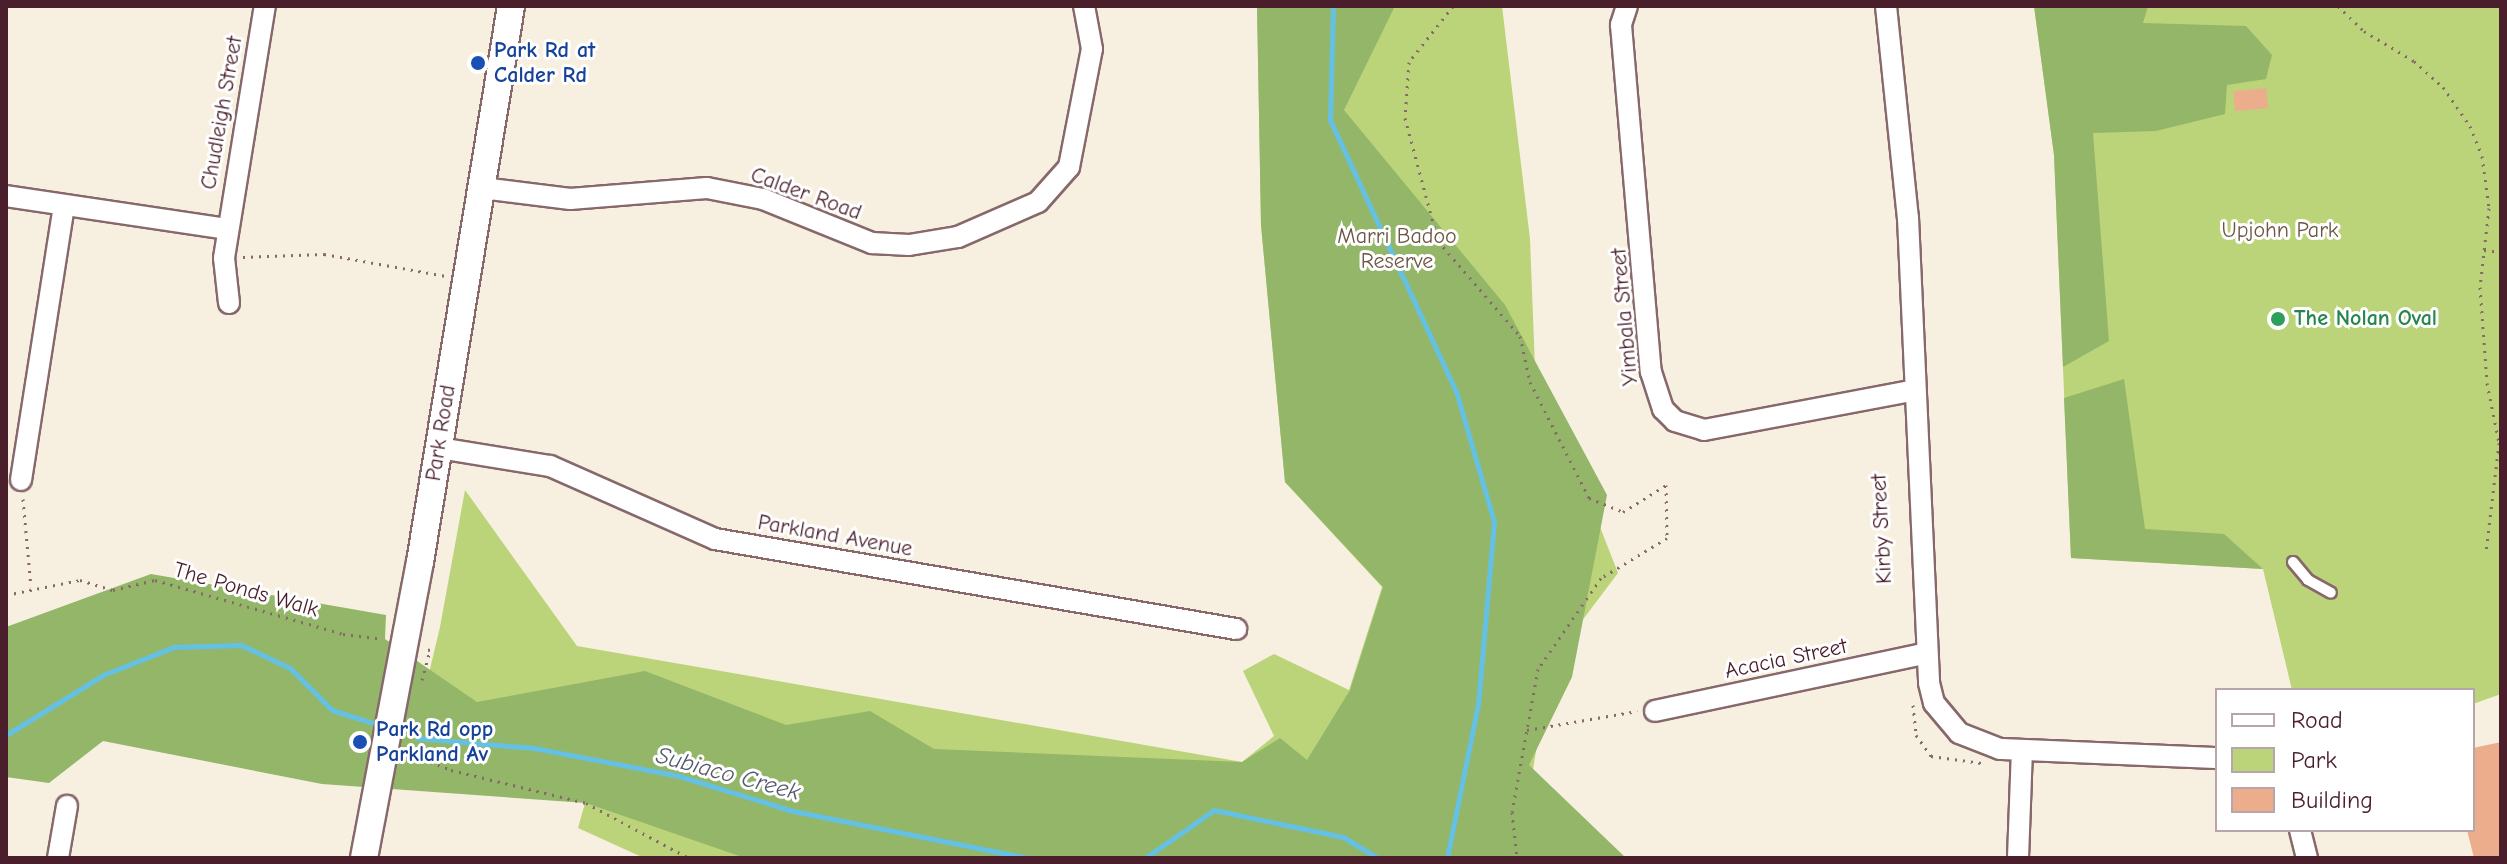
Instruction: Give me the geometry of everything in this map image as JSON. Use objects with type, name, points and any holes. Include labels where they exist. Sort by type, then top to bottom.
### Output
[{"type":"street","name":"Chudleigh Street","points":[[229,303],[224,258],[227,229],[265,6]]},
{"type":"street","name":"Park Road","points":[[364,858],[439,448],[511,6]]},
{"type":"street","name":"Calder Road","points":[[482,188],[587,199],[707,188],[763,199],[872,243],[909,245],[958,237],[1038,202],[1069,167],[1092,49],[1084,6]]},
{"type":"street","name":"Yimbala Street","points":[[1627,6],[1621,25],[1651,372],[1663,409],[1675,421],[1704,430],[1915,390]]},
{"type":"street","name":"Kirby Street","points":[[1886,6],[1908,218],[1927,653],[1932,696],[1946,721],[1972,741],[2022,757],[2215,758]]},
{"type":"street","points":[[6,196],[227,229]]},
{"type":"street","points":[[21,480],[64,205]]},
{"type":"street","name":"Parkland Avenue","points":[[439,448],[550,466],[715,539],[1236,629]]},
{"type":"street","name":"Acacia Street","points":[[1655,711],[1927,653]]},
{"type":"street","points":[[2018,858],[2022,757]]},
{"type":"street","points":[[58,858],[67,806]]},
{"type":"street","points":[[2300,832],[2307,858]]},
{"type":"lane","points":[[2293,562],[2308,580],[2331,593]]},
{"type":"path","points":[[1453,6],[1409,62],[1405,118],[1438,241],[1520,336],[1530,382],[1589,498],[1623,512],[1666,485],[1667,538],[1601,578],[1538,669],[1512,812],[1517,858]]},
{"type":"path","points":[[2338,6],[2364,31],[2414,61],[2443,87],[2470,126],[2488,184],[2480,287],[2487,383],[2500,443],[2486,552]]},
{"type":"path","points":[[2484,250],[2501,252]]},
{"type":"path","points":[[224,258],[324,254],[467,279]]},
{"type":"path","points":[[21,480],[31,587]]},
{"type":"path","name":"The Ponds Walk","points":[[6,595],[31,587],[80,580],[113,590],[155,580],[297,622],[385,639]]},
{"type":"path","points":[[1913,699],[1916,735],[1931,756],[1942,761],[2022,757]]},
{"type":"path","points":[[1527,730],[1628,711],[1655,711]]},
{"type":"path","points":[[405,752],[451,770],[586,803],[689,858]]},
{"type":"green space","name":"Marri Badoo Reserve","points":[[1257,6],[1502,6],[1530,239],[1536,393],[1575,463],[1618,573],[1551,662],[1521,841],[1599,858],[644,858],[578,828],[585,803],[408,761],[440,627],[465,490],[577,646],[1242,762],[1274,736],[1243,671],[1274,654],[1349,690],[1382,587],[1285,482],[1261,225]]},
{"type":"green space","name":"Marri Badoo Reserve","points":[[1257,6],[1395,6],[1344,110],[1505,305],[1607,495],[1572,677],[1529,765],[1626,858],[745,858],[586,803],[322,784],[103,741],[49,783],[6,777],[6,627],[151,574],[386,615],[385,639],[477,702],[645,671],[786,725],[870,711],[934,749],[1242,762],[1280,738],[1307,760],[1350,690],[1383,587],[1285,482],[1261,225]]},
{"type":"green space","name":"Upjohn Park","points":[[2034,6],[2501,6],[2501,694],[2475,703],[2475,688],[2292,688],[2263,569],[2071,558],[2054,155]]},
{"type":"green space","points":[[2034,6],[2148,6],[2143,23],[2246,26],[2272,55],[2266,79],[2227,85],[2225,114],[2156,131],[2093,133],[2109,341],[2063,367],[2054,155]]},
{"type":"green space","points":[[2124,379],[2145,529],[2224,534],[2263,569],[2071,558],[2064,398]]},
{"type":"building","points":[[2266,88],[2268,108],[2235,111],[2233,91]]},
{"type":"building","points":[[2501,742],[2501,858],[2474,858],[2468,832],[2475,832],[2475,748]]},
{"type":"waterway","points":[[1333,6],[1330,120],[1456,391],[1494,522],[1478,704],[1447,858]]},
{"type":"waterway","name":"Subiaco Creek","points":[[6,735],[103,675],[174,647],[241,645],[290,668],[332,710],[379,725]]},
{"type":"waterway","name":"Subiaco Creek","points":[[417,738],[534,748],[679,776],[793,811],[1028,858]]},
{"type":"waterway","name":"Subiaco Creek","points":[[1145,858],[1214,810],[1343,837],[1378,858]]},
{"type":"place","name":"Park Rd at Calder Rd","points":[[478,63]]},
{"type":"place","name":"The Nolan Oval","points":[[2278,319]]},
{"type":"place","name":"Park Rd opp Parkland Av","points":[[360,742]]}]
